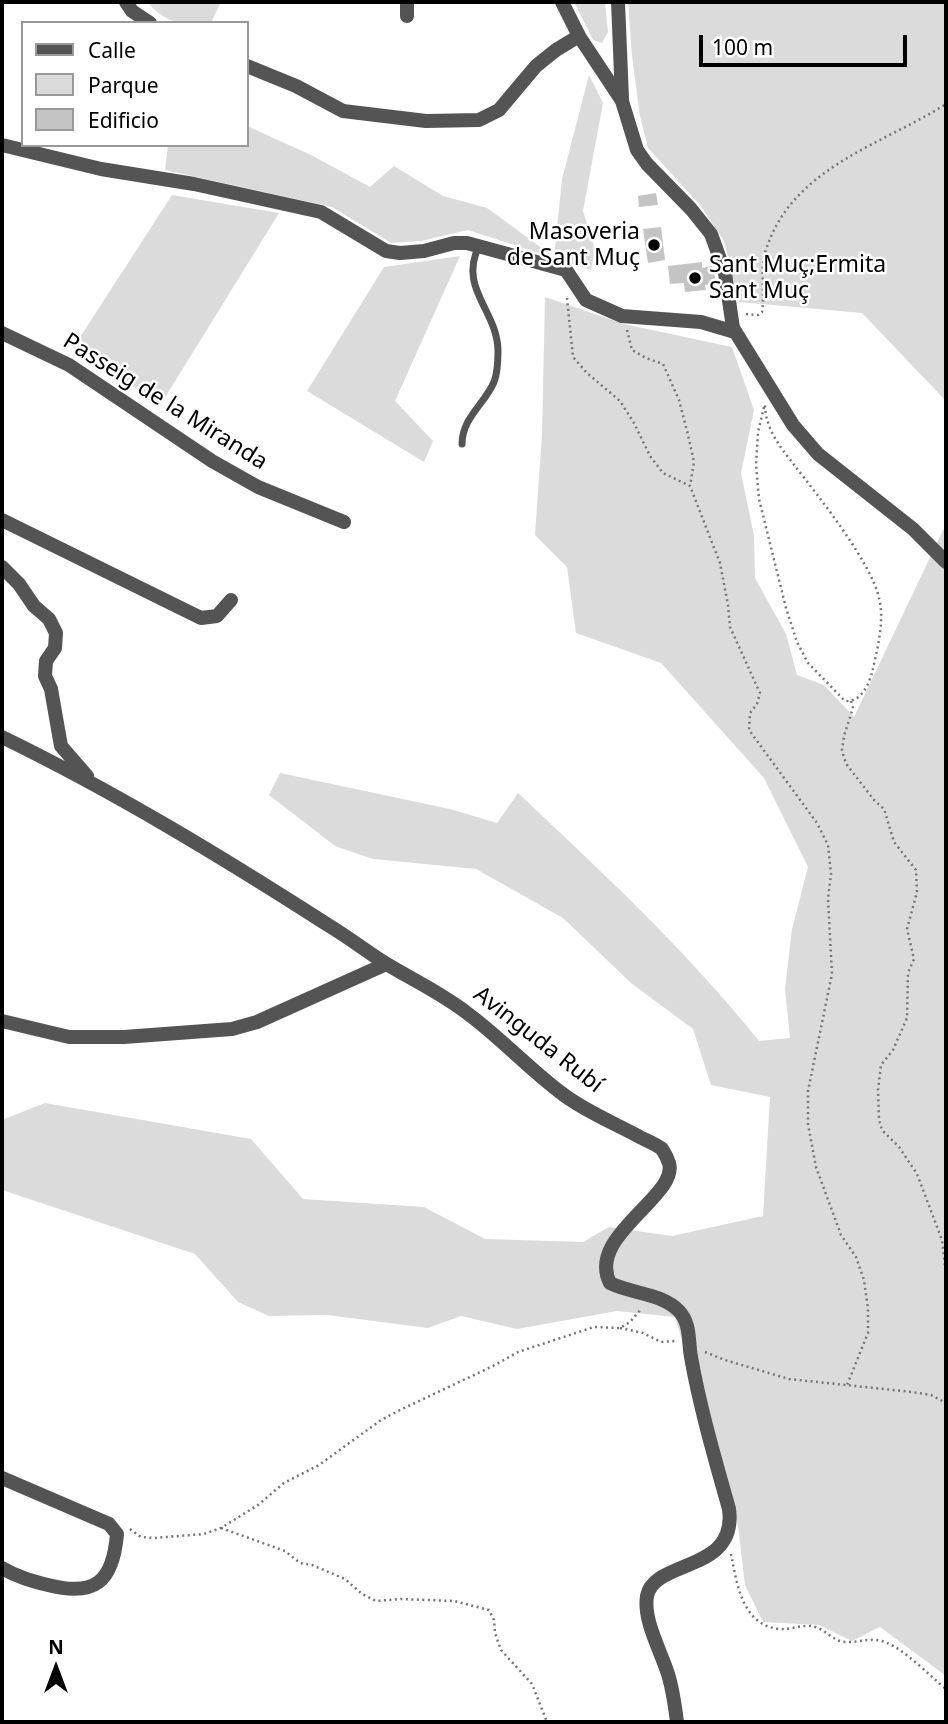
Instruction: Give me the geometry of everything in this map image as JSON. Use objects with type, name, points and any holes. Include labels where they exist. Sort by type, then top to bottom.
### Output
[{"type":"street","points":[[126,2],[132,11],[147,21]]},
{"type":"street","points":[[562,2],[579,36],[624,107]]},
{"type":"street","points":[[618,2],[624,107],[633,141],[647,164],[691,209],[711,234],[725,273],[735,332],[793,425],[818,454],[913,529],[946,562]]},
{"type":"street","points":[[248,66],[296,86],[343,111],[426,121],[479,120],[499,110],[536,66],[579,36]]},
{"type":"street","points":[[2,145],[101,169],[206,186],[321,212],[386,251],[424,251],[454,243],[480,246],[566,270],[586,300],[626,317],[701,322],[735,332]]},
{"type":"street","name":"Passeig de la Miranda","points":[[2,333],[69,365],[212,461],[258,487],[344,522]]},
{"type":"street","points":[[2,520],[201,618],[217,616],[231,600]]},
{"type":"street","points":[[2,567],[19,584],[34,606],[49,619],[56,633],[55,648],[46,661],[45,676],[51,689],[61,746],[95,785]]},
{"type":"street","name":"Avinguda Rubí","points":[[2,737],[95,785],[181,834],[330,926],[386,964],[426,985],[467,1012],[564,1094],[589,1111],[662,1149],[670,1163],[670,1173],[659,1190],[610,1247],[605,1265],[606,1276],[610,1283],[660,1298],[680,1312],[686,1322],[705,1421],[729,1509],[726,1534]]},
{"type":"street","points":[[2,1021],[69,1037],[124,1037],[232,1029],[257,1022],[386,964]]},
{"type":"street","points":[[2,1478],[109,1524],[117,1534],[110,1567],[102,1581],[83,1591],[68,1590],[16,1576],[2,1568]]},
{"type":"street","points":[[677,1722],[669,1676],[649,1616],[648,1592],[657,1580],[713,1552],[726,1534]]},
{"type":"lane","points":[[462,444],[464,425],[494,383],[497,370],[496,336],[473,282],[472,264],[480,246]]},
{"type":"path","points":[[731,310],[755,316],[762,312],[765,254],[786,212],[807,186],[875,141],[946,104]]},
{"type":"path","points":[[566,295],[573,357],[587,373],[620,401],[650,456],[663,472],[690,486]]},
{"type":"path","points":[[626,317],[626,329],[632,349],[663,364],[679,400],[694,462],[690,486],[720,563],[730,627],[760,693],[757,704],[750,713],[749,730],[817,823],[828,845],[832,974],[808,1091],[808,1124],[816,1167],[841,1235],[856,1257],[864,1280],[868,1333],[847,1385]]},
{"type":"path","points":[[764,407],[768,425],[776,439],[822,500],[858,555],[875,584],[879,597],[878,640],[870,678],[863,693],[851,701],[845,701],[816,673],[801,651],[791,626],[759,499],[755,465],[758,432],[768,384]]},
{"type":"path","points":[[851,701],[853,708],[842,750],[844,758],[874,800],[884,808],[894,842],[916,870],[914,910],[907,929],[914,959],[908,973],[907,1018],[893,1050],[881,1066],[878,1120],[882,1130],[899,1147],[917,1174],[942,1240],[946,1274]]},
{"type":"path","points":[[620,1328],[630,1322],[651,1296]]},
{"type":"path","points":[[109,1524],[154,1538],[204,1534],[221,1528],[258,1506],[284,1483],[343,1448],[381,1420],[537,1345],[594,1327],[620,1328],[643,1333],[661,1342],[674,1340],[770,1375],[809,1383],[931,1395],[946,1404]]},
{"type":"path","points":[[221,1528],[285,1551],[300,1563],[312,1565],[345,1579],[362,1594],[376,1601],[454,1601],[489,1610],[501,1650],[532,1684],[547,1722]]},
{"type":"path","points":[[726,1534],[738,1590],[755,1620],[767,1627],[784,1629],[798,1626],[816,1627],[839,1641],[870,1639],[890,1644],[946,1689]]},
{"type":"green space","points":[[147,2],[221,2],[212,21],[174,21]]},
{"type":"green space","points":[[574,2],[605,2],[608,32],[602,43],[593,40]]},
{"type":"green space","points":[[628,2],[946,2],[946,401],[862,313],[739,302],[724,241],[700,205],[648,148],[640,116]]},
{"type":"green space","points":[[589,75],[603,103],[583,211],[595,250],[591,270],[468,230],[421,241],[391,243],[332,207],[165,170],[168,147],[248,147],[248,126],[311,155],[370,187],[394,166],[443,196],[487,208],[554,257],[562,179]]},
{"type":"green space","points":[[172,195],[279,213],[161,404],[73,348]]},
{"type":"green space","points":[[460,256],[395,401],[433,441],[424,462],[307,391],[384,267]]},
{"type":"green space","points":[[545,297],[624,324],[732,347],[754,410],[741,473],[754,536],[755,578],[786,634],[797,675],[824,685],[854,717],[946,524],[946,1676],[880,1627],[852,1641],[819,1625],[763,1622],[745,1585],[738,1525],[675,1317],[617,1311],[517,1329],[461,1316],[428,1328],[327,1315],[269,1316],[238,1302],[195,1254],[2,1190],[2,1120],[45,1103],[251,1139],[303,1199],[424,1207],[485,1239],[583,1242],[609,1227],[672,1236],[763,1216],[770,1097],[711,1085],[693,1029],[631,983],[563,918],[476,869],[373,859],[335,846],[269,795],[280,773],[450,809],[497,823],[518,793],[673,944],[759,1041],[790,1038],[785,989],[792,929],[808,867],[764,778],[661,663],[576,633],[567,567],[535,535],[542,435]]},
{"type":"building","points":[[656,193],[658,205],[639,207],[638,196]]},
{"type":"building","name":"Masoveria de Sant Muç","points":[[661,227],[665,260],[648,263],[643,229]]},
{"type":"building","name":"Sant Muç;Ermita Sant Muç","points":[[702,262],[702,268],[712,266],[717,284],[705,285],[706,290],[685,292],[684,283],[670,284],[668,266]]},
{"type":"place","name":"Masoveria de Sant Muç","points":[[654,245]]},
{"type":"place","name":"Sant Muç;Ermita Sant Muç","points":[[695,278]]}]
